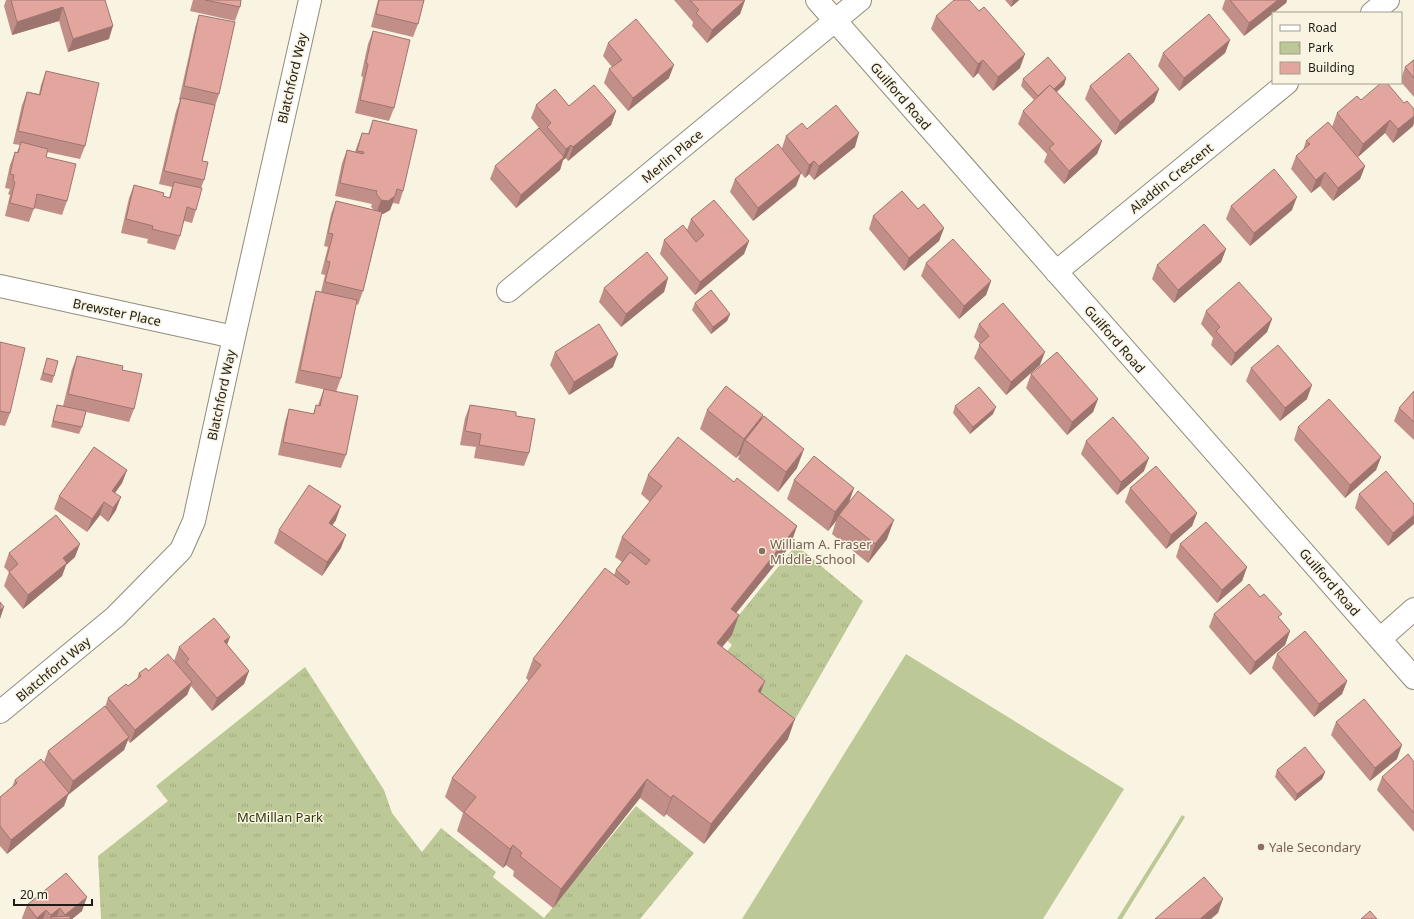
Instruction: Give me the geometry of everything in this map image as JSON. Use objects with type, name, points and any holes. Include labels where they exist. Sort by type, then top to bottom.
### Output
[{"type":"street","name":"Blatchford Way","points":[[0,712],[115,617],[181,550],[194,521],[310,0]]},
{"type":"street","name":"Guilford Road","points":[[817,0],[1414,678]]},
{"type":"street","name":"Merlin Place","points":[[508,291],[860,0]]},
{"type":"street","points":[[1373,12],[1388,0]]},
{"type":"street","name":"Aladdin Crescent","points":[[1056,272],[1286,84]]},
{"type":"street","name":"Brewster Place","points":[[0,286],[234,337]]},
{"type":"street","points":[[1380,639],[1414,610]]},
{"type":"green space","points":[[796,545],[863,601],[785,737],[717,664],[732,645],[722,636]]},
{"type":"green space","points":[[906,654],[1124,789],[1043,919],[742,919]]},
{"type":"green space","name":"McMillan Park","points":[[305,667],[384,790],[392,813],[422,852],[441,828],[496,872],[493,877],[544,918],[636,806],[694,853],[640,919],[101,919],[98,856],[168,801],[156,786]]},
{"type":"green space","points":[[1182,815],[1185,817],[1122,919],[1117,919]]},
{"type":"building","points":[[11,0],[105,0],[113,26],[73,39],[63,7],[17,22]]},
{"type":"building","points":[[205,0],[241,0],[240,7]]},
{"type":"building","points":[[379,0],[424,0],[418,24],[376,14]]},
{"type":"building","points":[[690,0],[745,0],[712,30],[696,13],[699,10]]},
{"type":"building","points":[[954,0],[969,0],[979,11],[984,7],[1025,54],[998,77],[983,60],[978,64],[936,16]]},
{"type":"building","points":[[1230,0],[1278,0],[1249,23]]},
{"type":"building","points":[[1209,14],[1230,40],[1184,78],[1163,53]]},
{"type":"building","points":[[199,15],[235,22],[219,94],[184,86]]},
{"type":"building","points":[[636,19],[674,65],[633,98],[609,69],[622,60],[608,43]]},
{"type":"building","points":[[373,31],[410,40],[394,108],[360,100]]},
{"type":"building","points":[[1129,53],[1159,89],[1120,122],[1090,86]]},
{"type":"building","points":[[1048,57],[1066,78],[1054,89],[1050,85],[1038,96],[1023,79]]},
{"type":"building","points":[[1414,60],[1414,78],[1405,67]]},
{"type":"building","points":[[46,71],[99,83],[85,146],[18,131],[27,92],[40,95]]},
{"type":"building","points":[[1380,84],[1388,84],[1404,103],[1407,101],[1414,109],[1414,116],[1398,129],[1390,120],[1363,144],[1337,113],[1357,96],[1361,100]]},
{"type":"building","points":[[594,85],[616,111],[573,147],[571,145],[566,149],[547,127],[551,123],[536,105],[555,89],[569,106]]},
{"type":"building","points":[[1050,85],[1102,141],[1069,171],[1049,148],[1054,144],[1023,111]]},
{"type":"building","points":[[181,98],[215,105],[202,161],[208,162],[204,180],[164,171]]},
{"type":"building","points":[[836,105],[859,133],[819,166],[814,161],[809,165],[786,136],[802,123],[807,129]]},
{"type":"building","points":[[373,120],[417,130],[403,191],[397,189],[395,196],[388,201],[381,200],[376,193],[377,191],[340,183],[347,150],[363,154],[364,152],[357,151],[362,133],[369,134]]},
{"type":"building","points":[[1328,122],[1365,166],[1338,188],[1325,172],[1316,180],[1296,156],[1310,144],[1306,141]]},
{"type":"building","points":[[539,128],[564,157],[521,195],[495,166]]},
{"type":"building","points":[[21,142],[48,149],[46,157],[76,164],[67,201],[37,194],[34,209],[10,203],[15,182],[13,180],[14,175],[10,174],[15,152],[18,153]]},
{"type":"building","points":[[778,144],[801,173],[758,208],[735,179]]},
{"type":"building","points":[[1274,169],[1297,197],[1254,233],[1231,206]]},
{"type":"building","points":[[174,182],[202,188],[196,210],[187,207],[180,236],[152,229],[153,226],[126,219],[134,185],[164,193],[163,196],[170,198]]},
{"type":"building","points":[[902,191],[918,209],[924,204],[944,228],[909,258],[873,216]]},
{"type":"building","points":[[714,200],[749,241],[700,282],[664,240],[683,225],[696,242],[704,235],[691,219]]},
{"type":"building","points":[[336,201],[382,212],[363,291],[325,282],[330,262],[326,261],[333,234],[328,233]]},
{"type":"building","points":[[1204,224],[1226,249],[1178,290],[1157,265]]},
{"type":"building","points":[[953,239],[991,281],[964,306],[926,263]]},
{"type":"building","points":[[647,252],[668,278],[626,314],[604,288]]},
{"type":"building","points":[[1239,282],[1272,319],[1235,353],[1216,331],[1220,327],[1206,311]]},
{"type":"building","points":[[711,290],[730,314],[713,327],[695,303]]},
{"type":"building","points":[[316,291],[357,300],[341,378],[300,370]]},
{"type":"building","points":[[1003,303],[1045,352],[1011,382],[979,345],[989,336],[979,324]]},
{"type":"building","points":[[599,324],[618,354],[574,382],[555,352]]},
{"type":"building","points":[[0,342],[25,348],[10,413],[0,411]]},
{"type":"building","points":[[1278,345],[1312,385],[1285,408],[1251,368]]},
{"type":"building","points":[[1057,352],[1098,399],[1072,422],[1031,374]]},
{"type":"building","points":[[77,356],[123,366],[122,370],[142,374],[134,409],[68,394]]},
{"type":"building","points":[[47,358],[58,361],[54,376],[43,373]]},
{"type":"building","points":[[726,386],[763,415],[744,439],[707,410]]},
{"type":"building","points":[[979,387],[996,407],[973,427],[955,406]]},
{"type":"building","points":[[324,389],[358,396],[346,455],[283,442],[289,409],[314,414],[316,405],[320,406]]},
{"type":"building","points":[[1414,391],[1414,422],[1399,408]]},
{"type":"building","points":[[1329,399],[1381,457],[1350,485],[1298,427]]},
{"type":"building","points":[[57,405],[86,411],[82,427],[53,421]]},
{"type":"building","points":[[470,405],[516,412],[516,416],[535,419],[529,453],[479,445],[481,434],[465,431]]},
{"type":"building","points":[[764,416],[804,449],[786,472],[745,440]]},
{"type":"building","points":[[1113,417],[1149,458],[1121,482],[1086,441]]},
{"type":"building","points":[[678,437],[734,482],[737,478],[797,526],[731,609],[739,615],[717,643],[765,681],[758,691],[795,719],[711,824],[673,795],[671,798],[647,779],[561,889],[520,856],[522,853],[513,845],[510,849],[464,812],[476,797],[452,778],[541,665],[533,659],[605,568],[627,585],[630,582],[616,570],[630,552],[646,565],[650,560],[622,537],[662,486],[648,475]]},
{"type":"building","points":[[94,447],[127,470],[112,491],[121,497],[113,508],[104,502],[92,519],[59,496]]},
{"type":"building","points":[[814,456],[854,488],[835,512],[794,480]]},
{"type":"building","points":[[1156,466],[1197,513],[1171,535],[1130,488]]},
{"type":"building","points":[[1386,471],[1414,504],[1414,515],[1393,533],[1359,494]]},
{"type":"building","points":[[309,485],[341,506],[329,523],[346,535],[327,562],[279,530]]},
{"type":"building","points":[[858,491],[894,520],[875,544],[839,515]]},
{"type":"building","points":[[56,515],[80,544],[63,558],[67,563],[28,595],[9,572],[18,564],[9,553]]},
{"type":"building","points":[[1206,522],[1247,567],[1222,590],[1180,544]]},
{"type":"building","points":[[1249,584],[1260,597],[1264,594],[1282,614],[1278,617],[1290,631],[1255,662],[1214,614]]},
{"type":"building","points":[[0,602],[4,607],[0,610]]},
{"type":"building","points":[[214,618],[230,637],[224,641],[249,671],[217,698],[186,662],[189,659],[179,647]]},
{"type":"building","points":[[1305,631],[1347,681],[1319,704],[1277,654]]},
{"type":"building","points":[[168,654],[192,682],[135,730],[108,698],[126,684],[128,686],[141,676],[139,673],[146,668],[148,671]]},
{"type":"building","points":[[1364,699],[1402,745],[1375,768],[1336,722]]},
{"type":"building","points":[[105,706],[129,737],[73,781],[48,751]]},
{"type":"building","points":[[1305,747],[1325,772],[1297,794],[1277,770]]},
{"type":"building","points":[[1408,754],[1414,762],[1414,813],[1382,777]]},
{"type":"building","points":[[41,759],[69,793],[11,840],[0,826],[0,797],[17,783],[15,780]]},
{"type":"building","points":[[66,873],[87,897],[65,915],[60,908],[51,915],[46,910],[37,918],[27,905]]},
{"type":"building","points":[[1204,877],[1223,899],[1200,919],[1155,919]]},
{"type":"building","points":[[1370,911],[1377,919],[1361,919]]},
{"type":"building","points":[[70,916],[70,919],[51,919],[51,917]]},
{"type":"place","name":"William A. Fraser Middle School","points":[[762,551]]},
{"type":"place","name":"Yale Secondary","points":[[1261,847]]}]
